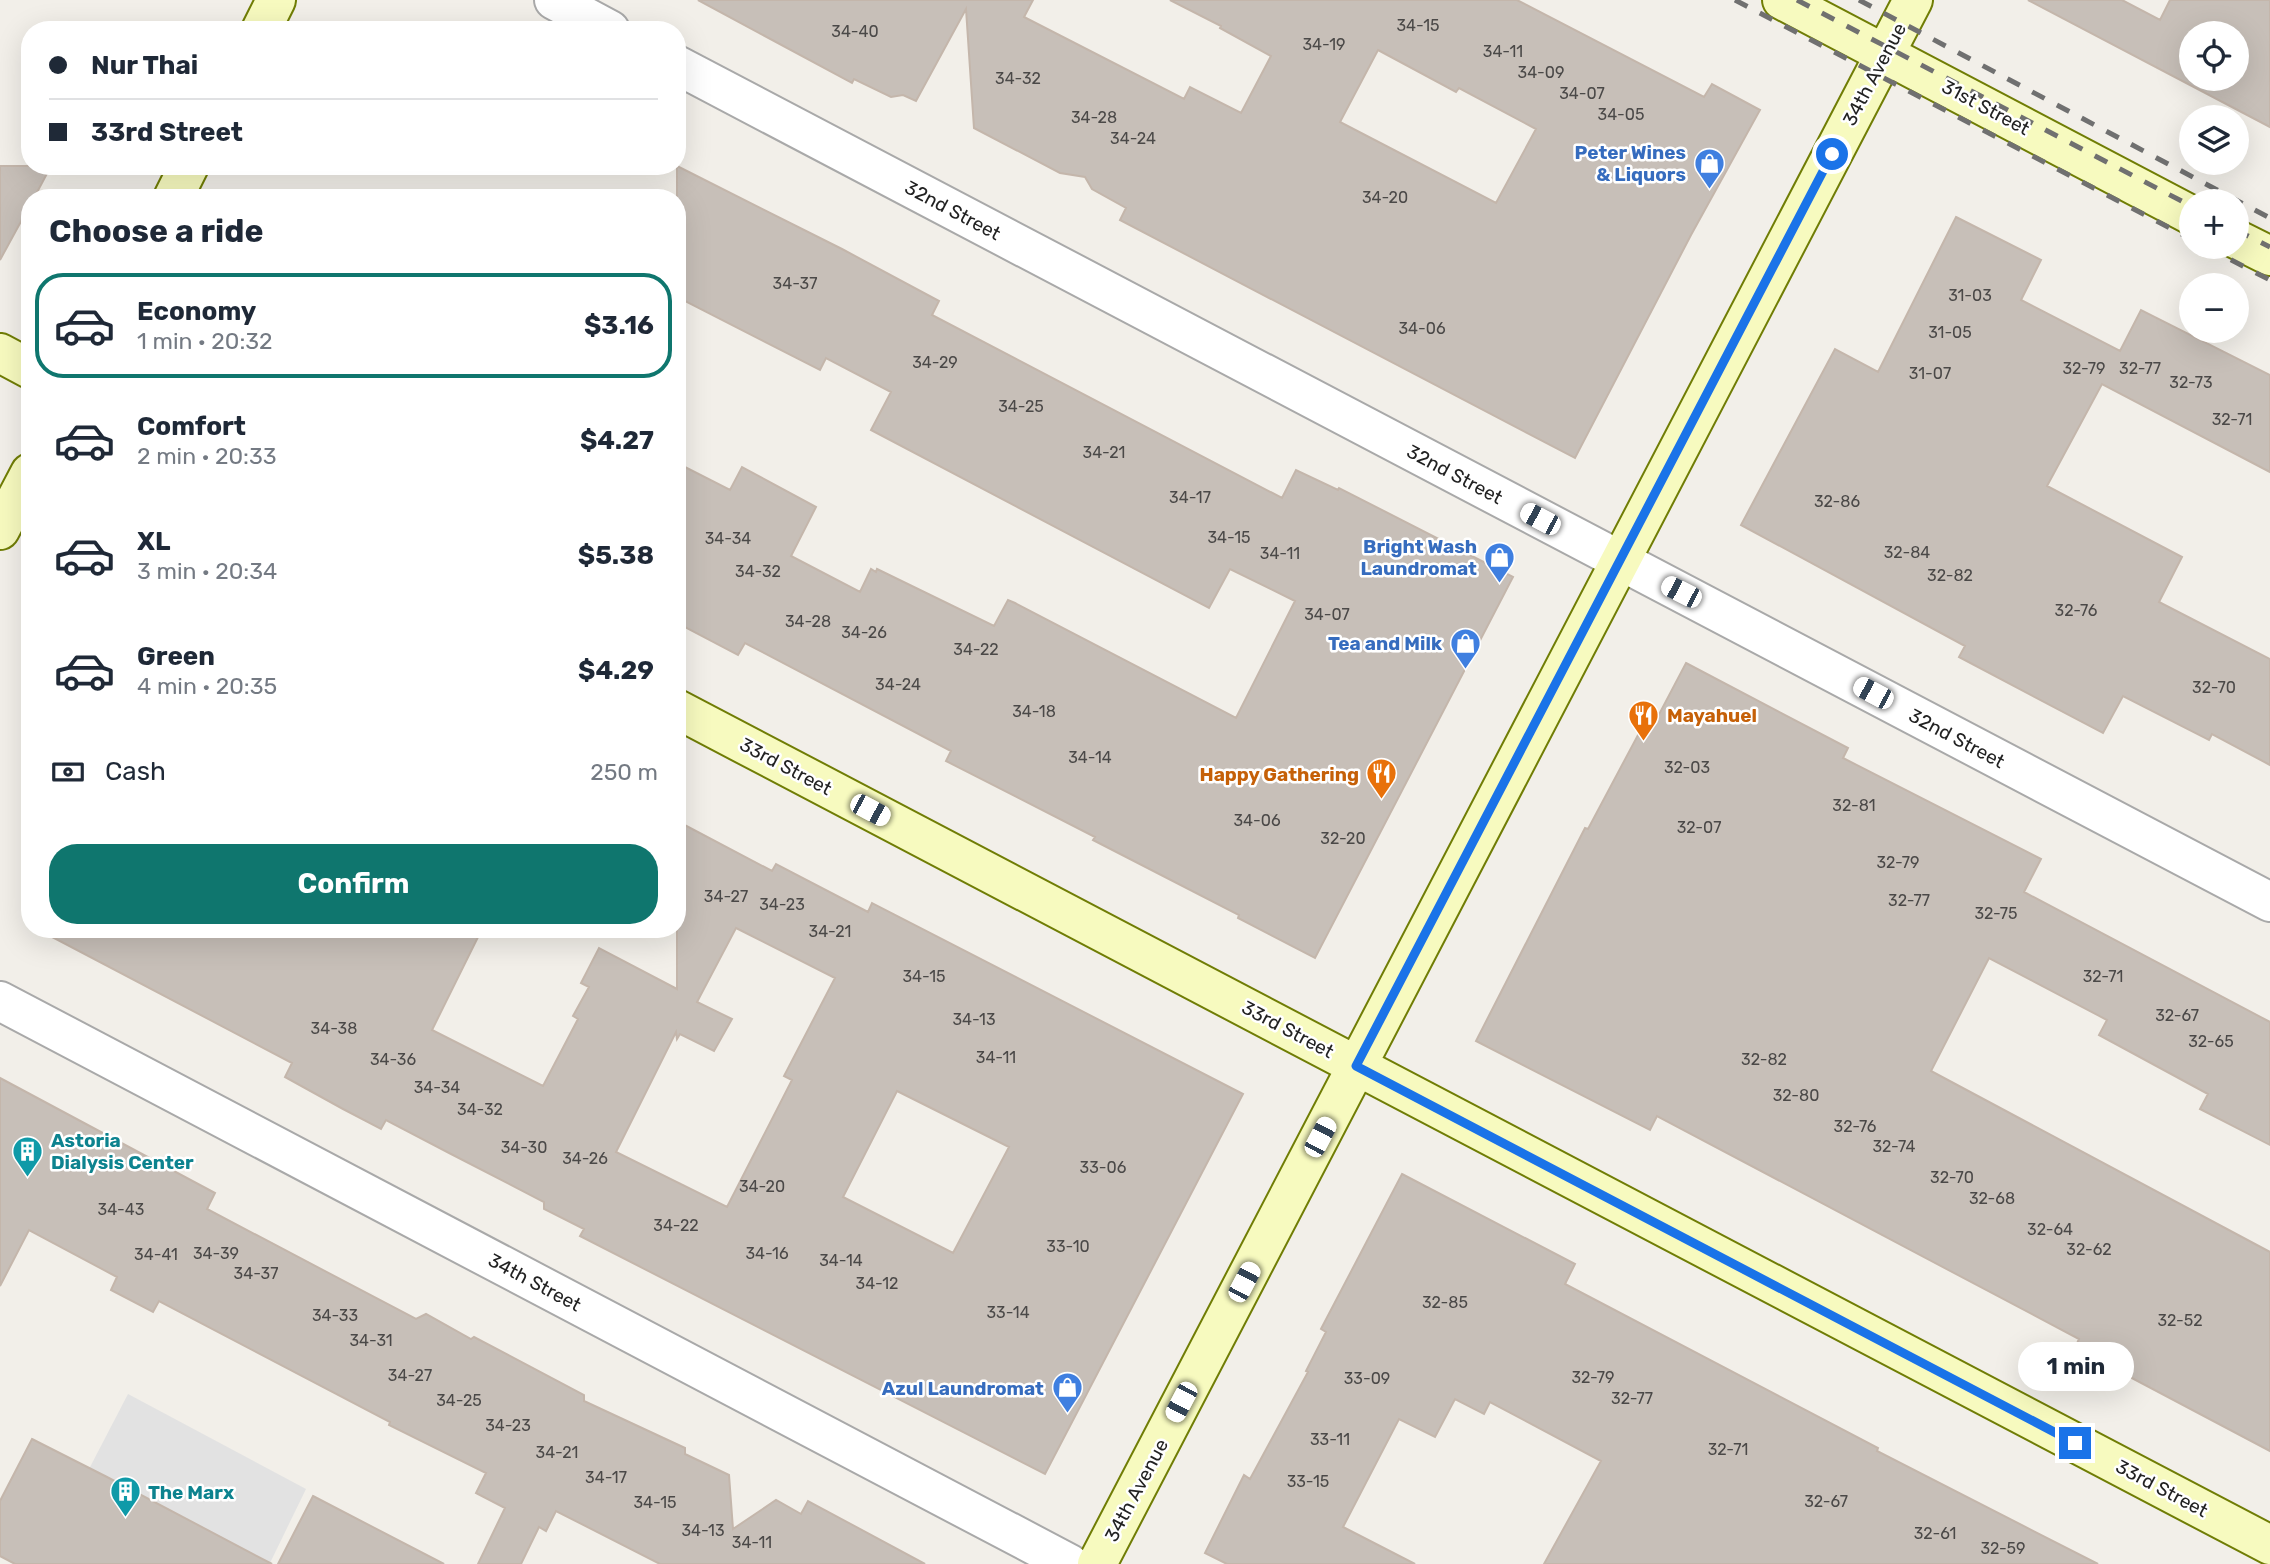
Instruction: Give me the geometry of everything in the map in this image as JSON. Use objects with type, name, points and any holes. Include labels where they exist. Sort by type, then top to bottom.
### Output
[{"type":"main road","points":[[266,21],[276,0]]},
{"type":"main road","name":"31st Street","points":[[1782,0],[2179,209]]},
{"type":"main road","name":"34th Avenue","points":[[1097,1564],[1913,0]]},
{"type":"main road","points":[[2249,246],[2270,256]]},
{"type":"main road","points":[[0,353],[21,364]]},
{"type":"main road","points":[[0,530],[21,490]]},
{"type":"main road","name":"33rd Street","points":[[686,714],[2270,1545]]},
{"type":"street","points":[[554,0],[593,21]]},
{"type":"street","name":"32nd Street","points":[[686,70],[2270,902]]},
{"type":"street","name":"34th Street","points":[[0,1001],[1070,1564]]},
{"type":"shaded area","points":[[128,1394],[306,1489],[270,1563],[89,1469]]},
{"type":"building","points":[[698,0],[1033,0],[1024,17],[1184,99],[1190,87],[1241,113],[1271,56],[1170,0],[1517,0],[1704,97],[1712,84],[1760,110],[1691,235],[1575,458],[1120,220],[1126,208],[1092,189],[1085,177],[1060,173],[974,128],[966,9],[916,101],[903,95],[891,97],[854,79],[852,83]],"holes":[[[1378,50],[1456,92],[1459,88],[1536,129],[1496,203],[1340,122]]]},
{"type":"building","points":[[2028,0],[2122,0],[2160,20],[2170,0],[2270,0],[2270,127],[2249,116],[2249,105],[2228,105],[2201,91],[2249,91],[2249,21],[2179,21],[2179,79]]},
{"type":"building","points":[[0,166],[21,166],[21,175],[46,175],[39,189],[21,189],[21,222],[0,260]]},
{"type":"building","points":[[686,171],[842,249],[939,301],[932,315],[1282,498],[1296,470],[1338,490],[1339,488],[1513,577],[1315,958],[1238,918],[1239,915],[1093,840],[1095,837],[946,761],[951,751],[745,643],[738,655],[686,628],[686,468],[730,490],[742,467],[816,507],[791,556],[860,592],[871,569],[876,572],[877,569],[994,626],[1008,600],[1236,718],[1295,601],[1230,569],[1209,608],[871,430],[891,392],[826,358],[820,370],[686,302],[686,189],[677,189],[677,175],[686,175]]},
{"type":"building","points":[[1956,217],[2041,260],[2021,300],[2120,351],[2141,310],[2179,329],[2179,343],[2206,343],[2270,375],[2270,472],[2102,384],[2047,486],[2182,557],[2159,602],[2270,659],[2270,765],[2212,734],[2209,740],[2123,696],[2103,733],[1959,657],[1965,646],[1741,525],[1835,349],[1878,372]]},
{"type":"building","points":[[1686,663],[1848,748],[1843,758],[2041,859],[2024,892],[2270,1022],[2270,1145],[2200,1109],[2208,1094],[2099,1035],[2107,1020],[1989,958],[1931,1071],[2270,1252],[2270,1451],[2075,1348],[2079,1339],[1657,1116],[1650,1130],[1476,1041],[1585,828],[1588,829],[1646,720],[1654,724]]},
{"type":"building","points":[[686,826],[772,871],[776,864],[868,912],[872,903],[1243,1094],[1045,1474],[580,1236],[584,1229],[544,1209],[544,1202],[386,1120],[381,1129],[343,1109],[285,1077],[292,1063],[54,938],[478,938],[432,1030],[543,1086],[578,1019],[573,1016],[589,987],[581,983],[599,948],[677,989],[677,938],[686,938]],"holes":[[[736,928],[835,978],[784,1076],[792,1080],[727,1207],[616,1152],[676,1032],[677,1039],[680,1034],[714,1051],[732,1019],[697,1002]],[[897,1091],[1009,1147],[953,1253],[843,1197]]]},
{"type":"building","points":[[0,1078],[215,1193],[207,1209],[416,1319],[426,1314],[471,1339],[474,1337],[584,1395],[584,1401],[685,1448],[685,1454],[729,1475],[733,1529],[776,1500],[801,1514],[808,1501],[925,1564],[660,1564],[556,1511],[546,1531],[539,1527],[521,1564],[478,1564],[505,1508],[476,1493],[486,1473],[389,1425],[390,1422],[159,1301],[153,1312],[111,1290],[117,1277],[29,1230],[0,1286]]},
{"type":"building","points":[[1402,1174],[1575,1264],[1565,1284],[1878,1448],[1877,1451],[2098,1564],[1544,1564],[1601,1461],[1490,1402],[1484,1414],[1455,1399],[1435,1437],[1399,1419],[1343,1527],[1415,1564],[1227,1564],[1205,1553],[1244,1475],[1250,1479],[1308,1372],[1306,1371],[1326,1332],[1321,1329]]},
{"type":"building","name":"The Marx","points":[[32,1439],[272,1564],[15,1564],[0,1556],[0,1501]]},
{"type":"building","points":[[313,1496],[444,1564],[278,1564]]},
{"type":"railway","points":[[1735,0],[2179,233]]},
{"type":"railway","points":[[1797,0],[2179,200]]},
{"type":"railway","points":[[1859,0],[2270,218]]},
{"type":"railway","points":[[2249,236],[2270,247]]},
{"type":"railway","points":[[2229,259],[2270,280]]},
{"type":"place","name":"Peter Wines & Liquors","points":[[1709,190]]},
{"type":"place","name":"Bright Wash Laundromat","points":[[1500,584]]},
{"type":"place","name":"Tea and Milk","points":[[1465,670]]},
{"type":"place","name":"Mayahuel","points":[[1644,742]]},
{"type":"place","name":"Happy Gathering","points":[[1382,801]]},
{"type":"place","name":"Astoria Dialysis Center","points":[[28,1178]]},
{"type":"place","name":"Azul Laundromat","points":[[1067,1415]]},
{"type":"place","name":"The Marx","points":[[125,1519]]},
{"type":"route","points":[[1832,154],[1356,1066],[2075,1443]]}]
